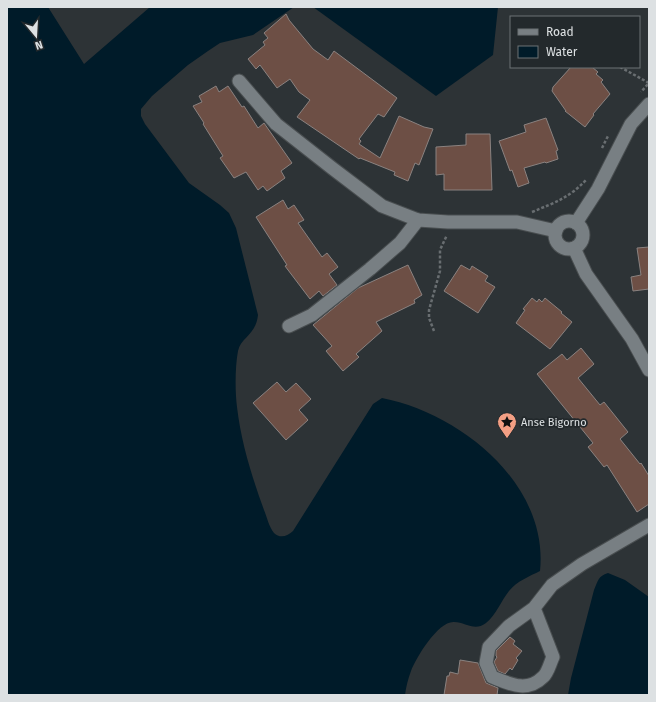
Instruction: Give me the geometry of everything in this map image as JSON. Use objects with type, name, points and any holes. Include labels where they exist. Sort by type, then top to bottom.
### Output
[{"type":"street","points":[[239,81],[276,124],[382,206],[418,220],[517,222],[556,231]]},
{"type":"street","points":[[576,223],[598,189],[631,124],[649,104]]},
{"type":"street","points":[[289,326],[312,315],[370,269],[400,244],[418,220]]},
{"type":"street","points":[[568,221],[576,223],[582,229],[583,238],[574,248],[566,248],[556,240],[556,231],[564,222],[568,221]]},
{"type":"street","points":[[574,248],[586,274],[632,339],[649,370]]},
{"type":"street","points":[[534,608],[553,657],[544,677],[529,686],[513,686],[492,677],[486,663],[489,646],[509,626],[534,608],[552,585],[582,564],[649,525]]},
{"type":"path","points":[[622,68],[649,83],[639,94]]},
{"type":"path","points":[[600,154],[609,135]]},
{"type":"path","points":[[517,222],[526,214],[556,202],[575,192],[592,174]]},
{"type":"path","points":[[434,331],[430,318],[430,302],[440,271],[440,250],[450,230]]},
{"type":"water","points":[[7,7],[48,7],[84,64],[150,7],[294,7],[253,35],[220,43],[188,65],[152,96],[141,109],[141,116],[145,124],[189,183],[229,213],[236,228],[258,315],[257,322],[252,331],[242,342],[238,351],[236,364],[237,407],[241,433],[251,472],[268,522],[274,533],[279,536],[284,536],[293,531],[373,404],[382,398],[412,406],[441,419],[469,436],[494,458],[515,482],[530,509],[539,539],[540,571],[512,587],[493,616],[482,626],[474,627],[454,622],[448,623],[441,627],[428,641],[414,665],[410,674],[405,695],[7,695]]},
{"type":"water","points":[[313,7],[498,7],[493,55],[436,96]]},
{"type":"water","points":[[608,573],[625,580],[649,597],[649,695],[568,695],[594,590],[600,577]]},
{"type":"building","points":[[286,14],[289,20],[313,49],[328,60],[334,51],[397,98],[384,117],[378,114],[359,139],[361,141],[359,144],[380,158],[399,116],[424,127],[433,129],[419,165],[415,163],[408,181],[394,175],[395,172],[360,158],[359,159],[297,117],[310,100],[299,92],[290,79],[277,88],[260,65],[256,69],[248,59],[265,45],[263,42],[268,38],[264,33]]},
{"type":"building","points":[[570,68],[593,68],[598,72],[596,74],[603,80],[601,82],[610,94],[593,114],[594,115],[585,127],[565,111],[552,91],[553,87]]},
{"type":"building","points":[[216,86],[219,92],[228,86],[242,107],[244,106],[258,128],[264,123],[292,163],[281,171],[285,178],[267,191],[263,186],[258,190],[246,172],[234,178],[220,158],[223,156],[193,106],[202,102],[199,96]]},
{"type":"building","points":[[546,118],[558,150],[556,151],[558,159],[524,168],[529,183],[518,187],[512,170],[510,171],[499,141],[526,132],[524,125]]},
{"type":"building","points":[[466,134],[490,134],[492,190],[444,190],[444,174],[436,175],[436,147],[466,145]]},
{"type":"building","points":[[283,200],[288,209],[294,205],[304,220],[298,223],[322,257],[327,253],[338,267],[329,274],[337,285],[323,296],[319,291],[310,299],[285,266],[287,265],[256,217]]},
{"type":"building","points":[[649,247],[649,289],[633,291],[631,277],[641,275],[637,248]]},
{"type":"building","points":[[408,265],[422,295],[414,300],[415,303],[376,322],[382,331],[356,354],[359,357],[343,371],[326,351],[332,346],[313,325],[358,288]]},
{"type":"building","points":[[461,265],[470,270],[472,266],[488,276],[485,281],[495,287],[478,313],[444,291]]},
{"type":"building","points":[[532,298],[537,302],[539,299],[542,302],[545,298],[572,322],[550,349],[516,323],[525,310],[523,309]]},
{"type":"building","points":[[581,348],[594,364],[578,378],[600,405],[604,402],[628,432],[620,439],[640,464],[641,463],[649,476],[649,504],[637,512],[607,465],[604,467],[588,447],[593,443],[537,374],[562,354],[567,360]]},
{"type":"building","points":[[277,382],[286,392],[296,383],[311,399],[299,410],[308,420],[286,440],[253,403]]},
{"type":"building","points":[[510,637],[515,641],[513,644],[522,651],[516,658],[518,660],[512,670],[510,668],[505,674],[498,671],[494,662],[497,657],[496,651]]},
{"type":"building","points":[[460,660],[478,663],[486,683],[498,688],[497,695],[444,695],[447,676],[449,676],[450,672],[458,674]]},
{"type":"place","name":"Anse Bigorno","points":[[507,439]]}]
